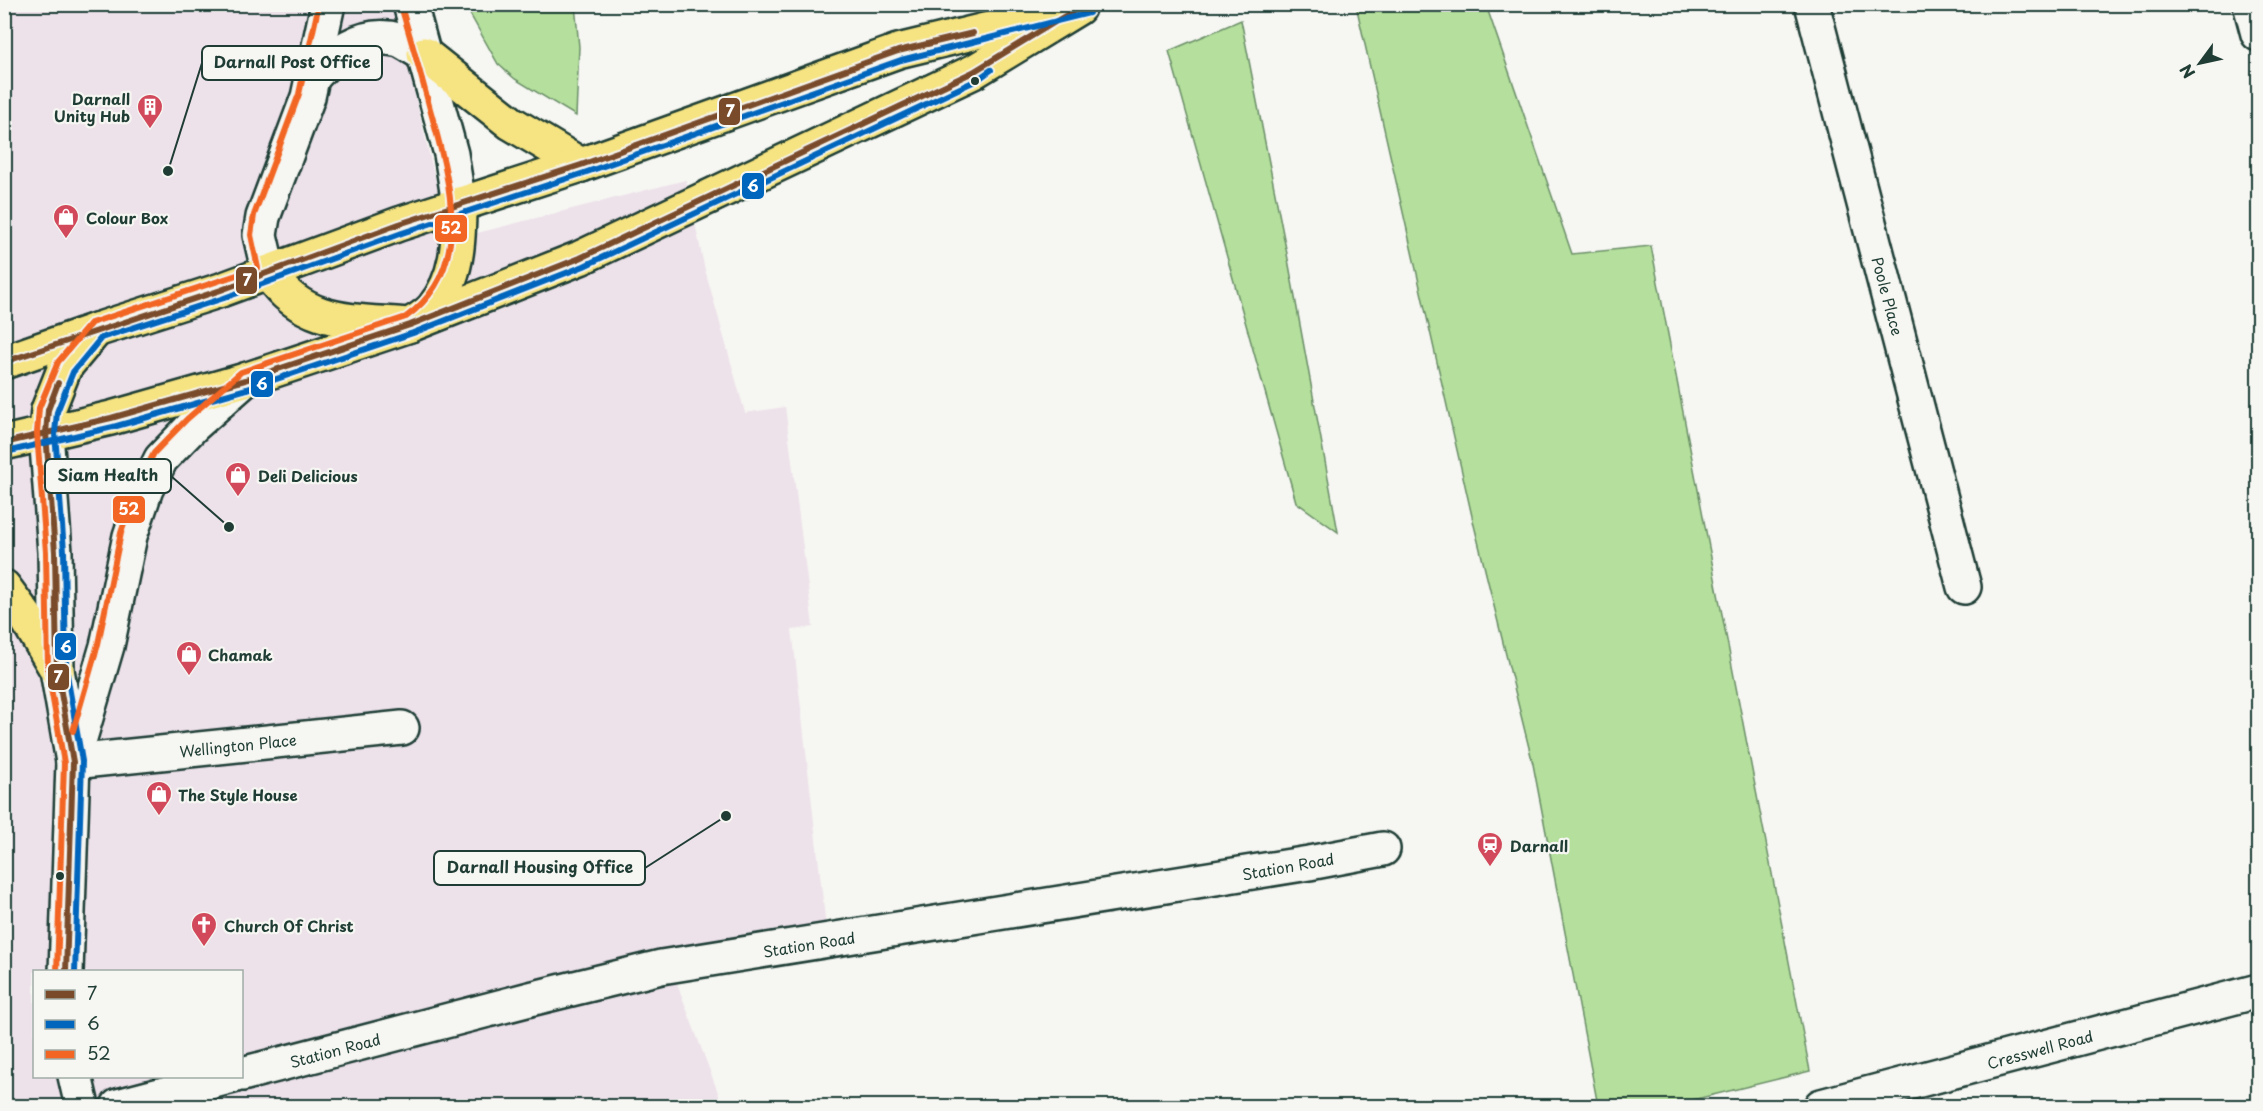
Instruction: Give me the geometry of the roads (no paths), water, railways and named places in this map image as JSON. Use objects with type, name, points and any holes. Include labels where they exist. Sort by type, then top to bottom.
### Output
[{"type":"highway","points":[[4,362],[268,274],[399,224],[580,165],[898,51],[1082,6]]},
{"type":"highway","points":[[4,443],[111,418],[245,380],[410,326],[580,258],[973,72],[1082,6]]},
{"type":"highway","points":[[424,54],[511,123],[580,165]]},
{"type":"highway","points":[[268,274],[281,291],[306,309],[326,317],[410,326],[432,309],[448,284],[459,249],[459,204]]},
{"type":"highway","points":[[46,433],[48,410],[65,368],[96,330]]},
{"type":"highway","points":[[4,587],[24,614],[57,670]]},
{"type":"street","points":[[268,274],[260,234],[263,217],[313,77],[328,4]]},
{"type":"street","points":[[410,4],[451,154],[459,204]]},
{"type":"street","name":"Poole Place","points":[[1812,4],[1964,587]]},
{"type":"street","points":[[2250,4],[2259,34]]},
{"type":"street","points":[[313,77],[329,59],[346,47],[373,38],[399,40],[424,54]]},
{"type":"street","points":[[73,762],[107,646],[130,536],[146,489],[161,459],[193,426],[245,380]]},
{"type":"street","points":[[46,433],[55,552],[57,670],[73,762],[66,970]]},
{"type":"street","name":"Wellington Place","points":[[73,762],[402,728]]},
{"type":"street","name":"Station Road","points":[[243,1074],[661,967],[1286,867],[1383,849]]},
{"type":"street","name":"Cresswell Road","points":[[1824,1106],[2259,991]]},
{"type":"street","points":[[75,1078],[82,1107]]},
{"type":"street","points":[[118,1107],[229,1078]]},
{"type":"place","name":"Darnall Unity Hub","points":[[150,130]]},
{"type":"place","name":"Darnall Post Office","points":[[168,171]]},
{"type":"place","name":"Colour Box","points":[[66,240]]},
{"type":"place","name":"Deli Delicious","points":[[238,498]]},
{"type":"place","name":"Siam Health","points":[[229,527]]},
{"type":"place","name":"Chamak","points":[[189,677]]},
{"type":"place","name":"Darnall Housing Office","points":[[726,816]]},
{"type":"place","name":"The Style House","points":[[159,817]]},
{"type":"place","name":"Darnall","points":[[1490,868]]},
{"type":"place","name":"Church Of Christ","points":[[204,948]]}]
